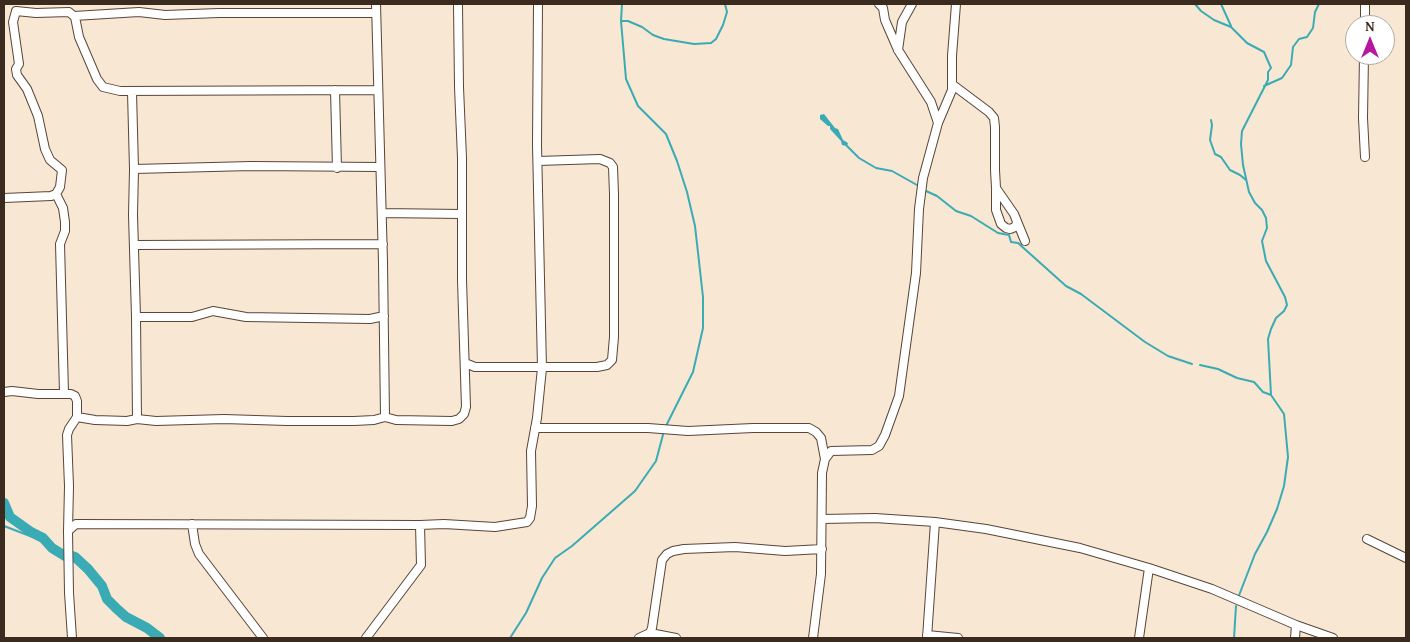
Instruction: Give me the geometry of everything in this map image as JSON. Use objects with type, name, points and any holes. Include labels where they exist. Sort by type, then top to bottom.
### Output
[{"type":"street","points":[[219,13],[220,4]]},
{"type":"street","points":[[297,4],[298,13]]},
{"type":"street","points":[[376,4],[383,244],[385,417]]},
{"type":"street","points":[[77,417],[95,420],[127,421],[137,419],[156,422],[224,418],[287,421],[354,421],[374,420],[385,417],[396,420],[459,420],[464,414],[466,407],[458,4]]},
{"type":"street","points":[[68,531],[76,524],[444,524],[495,527],[527,522],[530,518],[532,506],[531,450],[537,418],[542,368],[538,161],[538,4]]},
{"type":"street","points":[[879,4],[883,8],[885,20],[898,50],[931,102],[938,123]]},
{"type":"street","points":[[898,50],[904,18],[912,4]]},
{"type":"street","points":[[825,459],[831,452],[838,450],[872,450],[879,446],[884,438],[899,396],[916,273],[918,209],[938,123],[951,97],[953,85],[952,56],[956,4]]},
{"type":"street","points":[[74,16],[140,8],[165,15],[376,13]]},
{"type":"street","points":[[4,198],[51,196],[56,194],[60,187],[62,170],[50,160],[44,148],[38,116],[27,89],[17,75],[16,70],[19,64],[13,22],[16,11],[36,13],[69,12],[74,16],[79,36],[97,79],[103,87],[120,91],[378,90]]},
{"type":"street","points":[[1364,65],[1363,118],[1365,157]]},
{"type":"street","points":[[953,85],[989,112],[994,118],[996,210],[1001,224],[1006,228],[1015,227],[1017,223]]},
{"type":"street","points":[[335,90],[337,168]]},
{"type":"street","points":[[132,92],[137,419]]},
{"type":"street","points":[[465,363],[474,367],[597,368],[606,365],[612,360],[614,337],[614,194],[612,167],[610,162],[605,160],[538,161]]},
{"type":"street","points":[[134,169],[251,166],[380,167]]},
{"type":"street","points":[[996,188],[1009,207],[1025,241]]},
{"type":"street","points":[[56,194],[63,208],[65,222],[65,231],[60,244],[64,393]]},
{"type":"street","points":[[382,213],[461,214]]},
{"type":"street","points":[[134,245],[383,244]]},
{"type":"street","points":[[136,317],[192,317],[213,311],[246,317],[370,318],[384,316]]},
{"type":"street","points":[[4,392],[64,393],[75,396],[77,400],[77,417],[68,429],[67,435],[69,486],[68,560],[72,638]]},
{"type":"street","points":[[535,428],[648,428],[688,431],[809,428],[816,432],[821,438],[825,459],[822,473],[821,574],[813,638]]},
{"type":"street","points":[[822,519],[875,518],[935,522],[986,529],[1080,548],[1212,589],[1296,625],[1333,638]]},
{"type":"street","points":[[935,522],[927,637],[958,638]]},
{"type":"street","points":[[192,524],[195,544],[199,554],[263,638]]},
{"type":"street","points":[[366,638],[421,565],[420,525]]},
{"type":"street","points":[[1366,539],[1406,558]]},
{"type":"street","points":[[650,632],[662,560],[673,551],[735,547],[785,551],[822,549]]},
{"type":"street","points":[[1139,638],[1149,568]]},
{"type":"street","points":[[1295,638],[1296,625]]},
{"type":"street","points":[[639,638],[650,632],[676,638]]},
{"type":"water","points":[[824,114],[835,128],[838,129],[843,140],[848,143],[847,146],[842,145],[841,141],[830,129],[830,126],[820,119],[820,115]]},
{"type":"waterway","points":[[622,4],[621,21],[626,79],[638,106],[666,134],[677,161],[695,226],[703,297],[703,328],[693,372],[666,426]]},
{"type":"waterway","points":[[621,21],[628,21],[664,39],[694,44],[711,43],[716,39],[723,25],[727,12],[725,4]]},
{"type":"waterway","points":[[1195,4],[1201,11],[1214,20],[1231,27],[1247,43],[1264,52],[1271,68],[1268,72],[1268,80],[1242,131],[1241,144],[1249,192],[1266,218],[1267,228],[1262,241],[1266,261],[1285,297],[1287,305],[1284,311],[1276,318],[1268,339],[1271,395],[1284,414],[1288,457],[1284,486],[1277,509],[1255,554],[1238,598]]},
{"type":"waterway","points":[[1221,4],[1231,26]]},
{"type":"waterway","points":[[1264,86],[1282,78],[1291,65],[1293,47],[1299,39],[1307,37],[1313,28],[1315,12],[1319,4]]},
{"type":"waterway","points":[[1211,120],[1210,140],[1215,154],[1221,157],[1230,170],[1246,180]]},
{"type":"waterway","points":[[846,145],[859,158],[876,168],[892,171],[917,185]]},
{"type":"waterway","points":[[926,191],[937,196],[956,211],[971,216],[998,233],[1009,235],[1011,242],[1018,243],[1066,286],[1081,294],[1145,342],[1168,356],[1192,364]]},
{"type":"waterway","points":[[1200,365],[1218,369],[1237,378],[1254,382],[1263,392],[1271,395]]},
{"type":"waterway","points":[[510,638],[526,613],[542,578],[555,558],[572,546],[635,491],[656,461],[664,431]]},
{"type":"waterway","points":[[4,503],[10,517],[43,538],[52,548],[65,556]]},
{"type":"waterway","points":[[4,526],[30,536],[43,538]]},
{"type":"waterway","points":[[72,556],[88,569],[102,586],[107,599],[117,609],[126,617],[147,628],[160,638]]},
{"type":"waterway","points":[[1234,638],[1236,606]]}]
